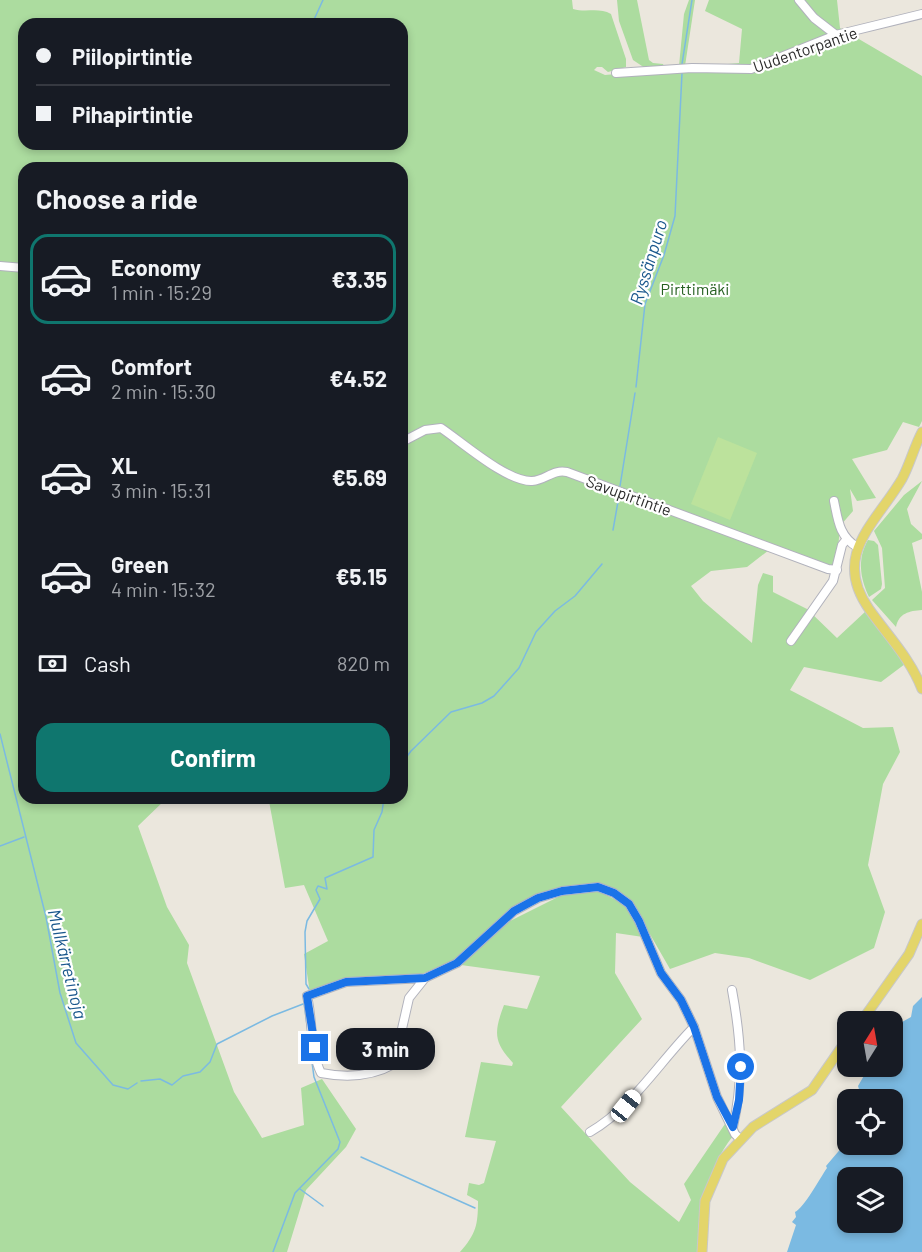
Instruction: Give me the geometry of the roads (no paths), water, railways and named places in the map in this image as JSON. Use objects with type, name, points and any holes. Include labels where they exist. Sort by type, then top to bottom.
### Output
[{"type":"main road","points":[[922,432],[903,476],[857,547],[854,574],[861,596],[900,649],[922,689]]},
{"type":"main road","points":[[869,1011],[909,954],[922,924]]},
{"type":"main road","points":[[702,1252],[702,1224],[709,1189],[718,1168],[740,1139],[764,1120],[798,1102],[812,1090],[837,1054]]},
{"type":"street","points":[[798,0],[814,18],[836,35]]},
{"type":"street","name":"Uudentorpantie","points":[[616,73],[685,69],[751,69],[836,35],[922,14]]},
{"type":"street","points":[[0,266],[18,268]]},
{"type":"street","name":"Savupirtintie","points":[[408,439],[425,430],[441,428],[509,475],[522,480],[534,481],[559,470],[567,472],[828,569],[837,570]]},
{"type":"street","points":[[834,501],[841,532],[846,540],[857,547]]},
{"type":"street","points":[[790,641],[833,581],[842,545],[846,540]]},
{"type":"street","points":[[425,978],[409,998],[394,1064],[378,1073],[365,1075],[337,1076],[321,1073],[315,1060],[313,1020],[307,996],[346,982],[425,978],[457,963],[514,911],[538,898],[562,891],[598,887],[614,893],[629,904],[639,921],[661,973],[681,1000],[694,1027],[717,1097],[740,1139]]},
{"type":"street","points":[[732,990],[742,1050],[739,1100],[733,1127]]},
{"type":"street","points":[[590,1132],[609,1121],[626,1106],[670,1051],[694,1027]]},
{"type":"water","points":[[922,997],[922,1252],[787,1252],[796,1225],[792,1222],[796,1217],[795,1212],[807,1199],[827,1168],[826,1166],[837,1153],[837,1155],[903,1155],[903,1089],[859,1089],[858,1086],[863,1077],[903,1077],[903,1021],[911,1017],[913,1006]]},
{"type":"waterway","points":[[315,18],[323,0]]},
{"type":"waterway","name":"Ryssänpuro","points":[[682,64],[692,0]]},
{"type":"waterway","name":"Ryssänpuro","points":[[636,387],[645,304],[664,255],[675,216],[682,73]]},
{"type":"waterway","name":"Ryssänpuro","points":[[620,486],[635,393]]},
{"type":"waterway","name":"Ryssänpuro","points":[[613,530],[619,496]]},
{"type":"waterway","name":"Ryssänpuro","points":[[408,755],[451,712],[482,703],[494,696],[519,668],[536,632],[555,611],[575,596],[602,564]]},
{"type":"waterway","name":"Mullkärretinoja","points":[[0,734],[46,917],[60,993],[76,1043],[113,1085],[128,1089],[137,1083]]},
{"type":"waterway","name":"Ryssänpuro","points":[[309,989],[306,984],[305,932],[307,921],[320,899],[316,890],[318,886],[327,889],[325,878],[373,857],[374,830],[383,804]]},
{"type":"waterway","name":"Mullkärretinoja","points":[[0,846],[24,837]]},
{"type":"waterway","name":"Ryssänpuro","points":[[273,1252],[295,1193],[338,1149],[340,1142],[314,1077],[304,1003]]},
{"type":"waterway","name":"Mullkärretinoja","points":[[141,1081],[160,1079],[172,1085],[183,1076],[200,1072],[210,1062],[217,1044],[272,1016],[303,1004]]},
{"type":"waterway","points":[[361,1157],[475,1208]]},
{"type":"waterway","points":[[300,1189],[323,1206]]},
{"type":"park label","name":"Pirttimäki","points":[[695,288]]}]
